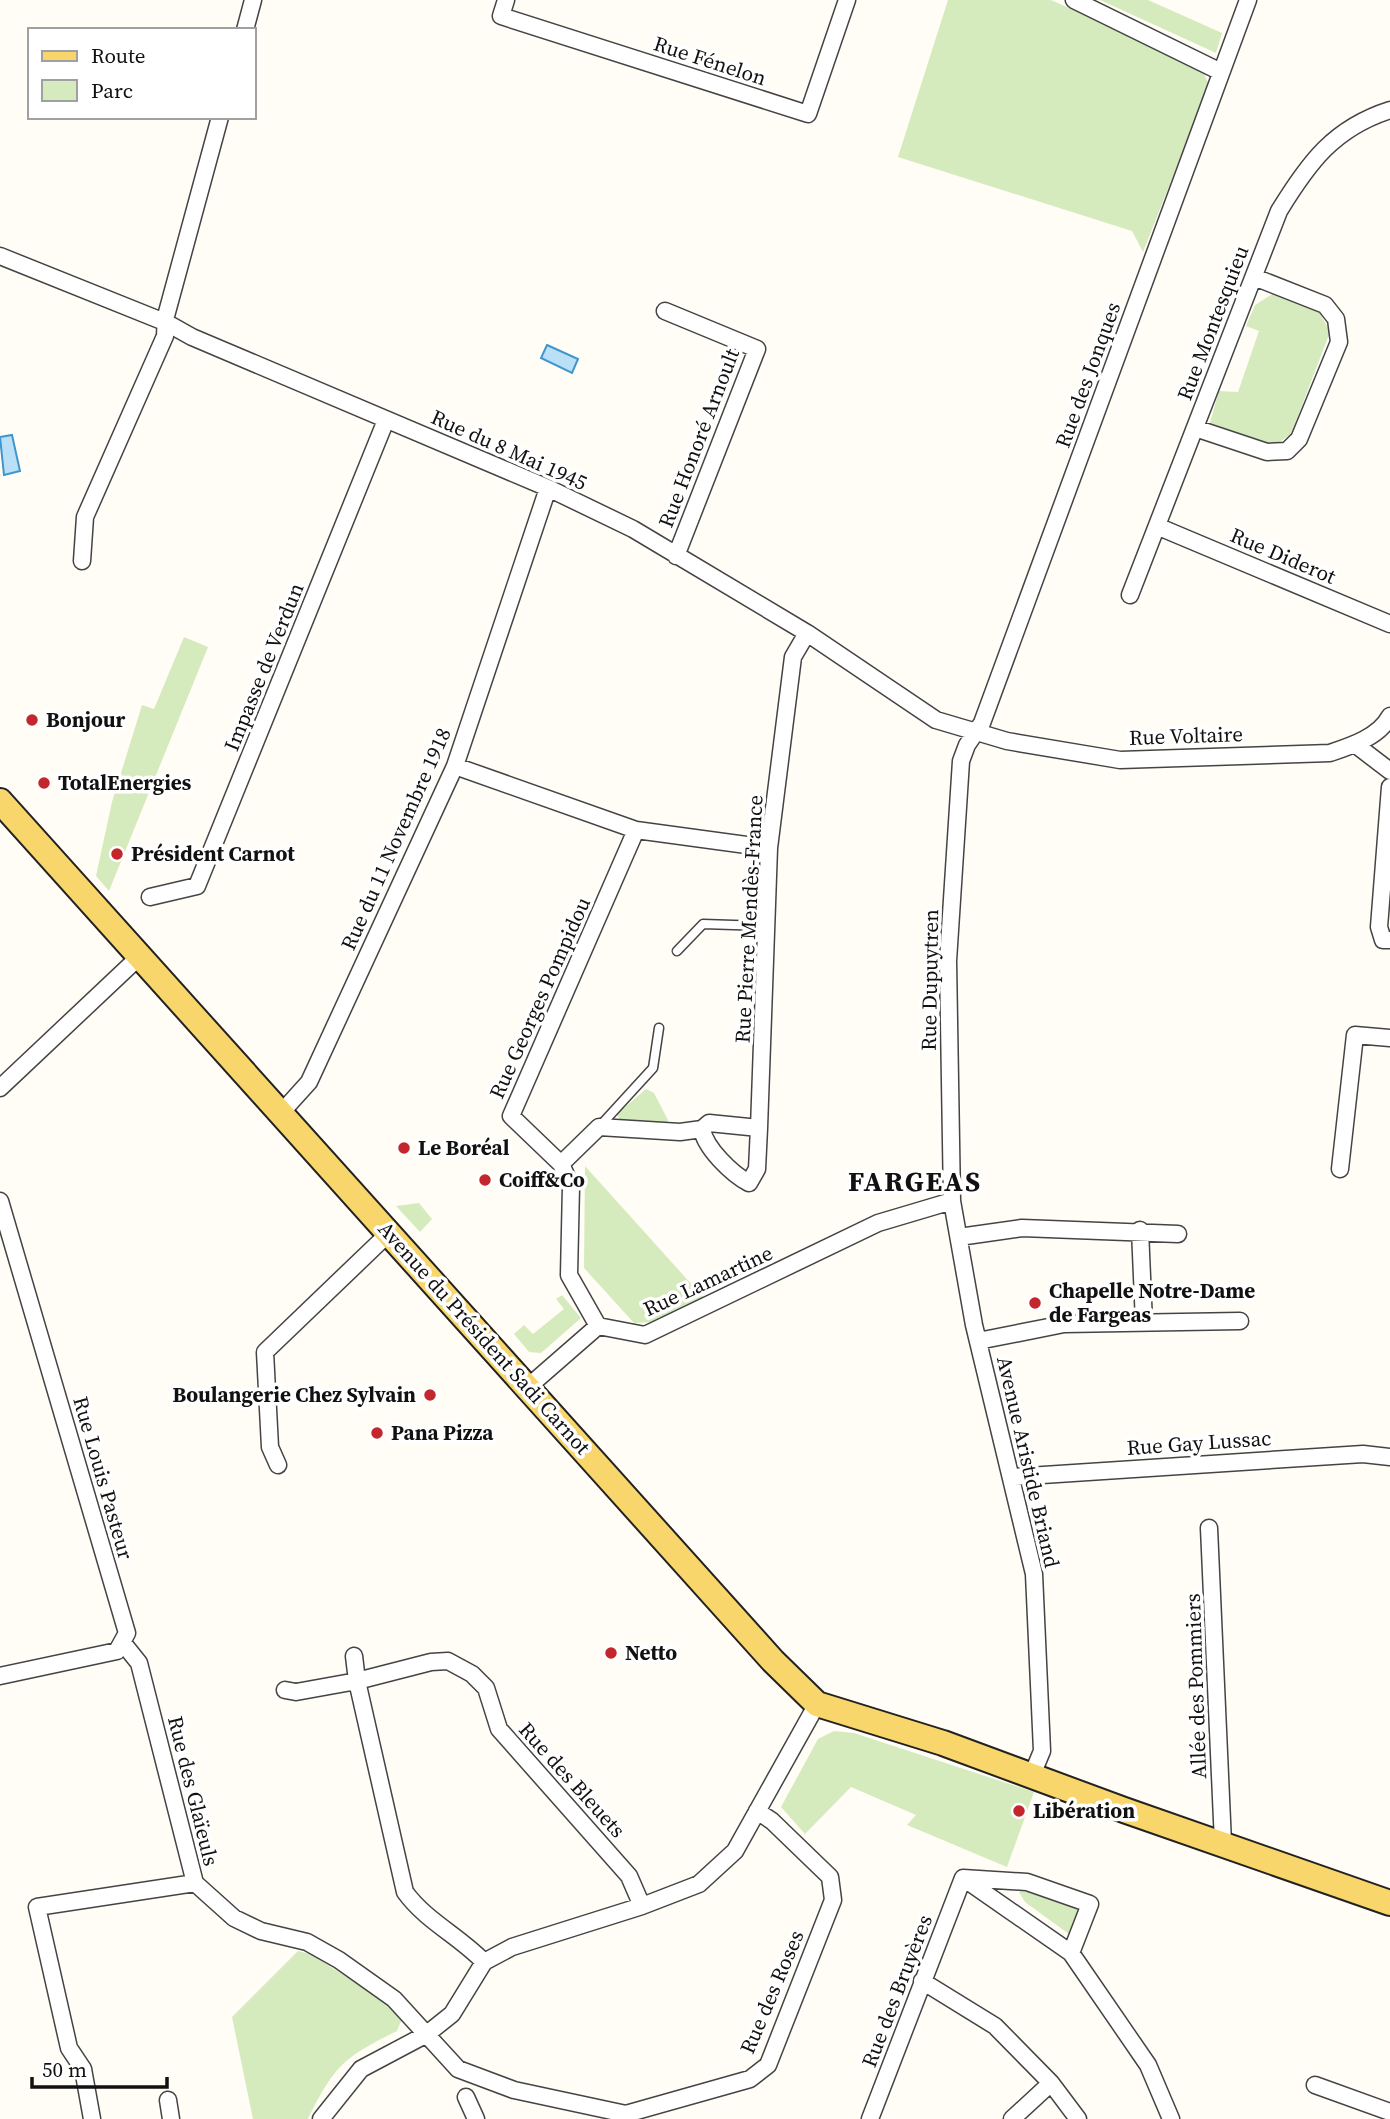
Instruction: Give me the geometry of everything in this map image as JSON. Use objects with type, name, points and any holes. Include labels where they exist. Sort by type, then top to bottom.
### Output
[{"type":"main road","name":"Avenue du Président Sadi Carnot","points":[[0,801],[773,1661],[817,1704],[1032,1775],[1390,1903]]},
{"type":"street","points":[[246,28],[253,0]]},
{"type":"street","name":"Rue Fénelon","points":[[506,0],[501,16],[808,114],[847,0]]},
{"type":"street","points":[[1074,0],[1221,72]]},
{"type":"street","name":"Rue des Jonques","points":[[961,761],[982,723],[1248,0]]},
{"type":"street","name":"Rue Montesquieu","points":[[1130,595],[1159,527],[1279,211],[1305,169],[1332,140],[1367,117],[1390,110]]},
{"type":"street","points":[[82,561],[85,517],[161,345],[167,323],[166,316],[219,119]]},
{"type":"street","name":"Rue du 8 Mai 1945","points":[[0,256],[167,323],[192,337],[548,488],[633,529],[807,633],[936,720],[975,734]]},
{"type":"street","points":[[1195,428],[1268,452],[1287,451],[1299,439],[1339,342],[1336,319],[1325,305],[1254,277]]},
{"type":"street","name":"Rue Honoré Arnoult","points":[[665,310],[757,349],[676,556]]},
{"type":"street","name":"Impasse de Verdun","points":[[150,897],[197,886],[386,420]]},
{"type":"street","name":"Rue du 11 Novembre 1918","points":[[281,1113],[310,1083],[456,766],[548,488]]},
{"type":"street","name":"Rue Diderot","points":[[1159,527],[1390,624]]},
{"type":"street","name":"Rue Pierre Mendès-France","points":[[702,1129],[704,1139],[739,1178],[749,1182],[757,1169],[769,848],[793,657],[807,633]]},
{"type":"street","points":[[1390,716],[1386,723],[1356,745],[1390,771]]},
{"type":"street","name":"Rue Voltaire","points":[[975,734],[1120,760],[1330,752],[1356,745]]},
{"type":"street","name":"Rue Dupuytren","points":[[953,1201],[948,961],[961,761]]},
{"type":"street","points":[[456,766],[636,830],[769,848]]},
{"type":"street","points":[[1390,787],[1379,927],[1383,940],[1390,940]]},
{"type":"street","name":"Rue Georges Pompidou","points":[[598,1326],[569,1275],[571,1186],[561,1164],[511,1116],[636,830]]},
{"type":"street","points":[[0,1088],[140,956]]},
{"type":"street","points":[[1340,1169],[1356,1035],[1390,1038]]},
{"type":"street","points":[[561,1164],[599,1127],[680,1132],[702,1129],[709,1123],[759,1128]]},
{"type":"street","name":"Rue Louis Pasteur","points":[[0,1200],[127,1633],[123,1643]]},
{"type":"street","name":"Rue Lamartine","points":[[598,1326],[645,1335],[878,1223],[953,1201]]},
{"type":"street","name":"Avenue Aristide Briand","points":[[953,1201],[978,1341],[1034,1574],[1042,1751],[1032,1775]]},
{"type":"street","points":[[959,1237],[1022,1228],[1140,1230],[1178,1234]]},
{"type":"street","points":[[1140,1230],[1144,1323]]},
{"type":"street","points":[[278,1465],[270,1447],[265,1352],[389,1233]]},
{"type":"street","points":[[978,1341],[1065,1324],[1240,1321]]},
{"type":"street","points":[[528,1387],[598,1326]]},
{"type":"street","name":"Rue Gay Lussac","points":[[1011,1477],[1363,1454],[1390,1457]]},
{"type":"street","name":"Allée des Pommiers","points":[[1209,1528],[1223,1843]]},
{"type":"street","points":[[0,1676],[117,1651],[123,1643]]},
{"type":"street","name":"Rue des Glaïeuls","points":[[123,1643],[139,1663],[195,1883],[234,1918],[261,1931],[307,1942],[339,1959],[394,1999],[427,2034]]},
{"type":"street","points":[[354,1656],[357,1681],[405,1892],[419,1911],[468,1945],[484,1962]]},
{"type":"street","name":"Rue des Bleuets","points":[[285,1690],[296,1692],[357,1681],[431,1662],[448,1661],[472,1674],[486,1688],[499,1729],[629,1875],[642,1906]]},
{"type":"street","points":[[321,2119],[361,2069],[427,2034],[452,2014],[484,1962],[512,1947],[642,1906],[699,1884],[718,1869],[735,1851],[817,1704]]},
{"type":"street","name":"Rue des Roses","points":[[427,2034],[458,2069],[476,2077],[514,2090],[626,2114],[750,2079],[768,2065],[833,1900],[830,1877],[772,1821],[757,1811]]},
{"type":"street","points":[[963,1878],[1027,1882],[1090,1904],[1071,1953]]},
{"type":"street","points":[[963,1878],[1071,1953],[1148,2065],[1171,2119]]},
{"type":"street","name":"Rue des Bruyères","points":[[877,2116],[922,1981],[963,1878]]},
{"type":"street","points":[[92,2119],[83,2069],[69,2048],[37,1907],[195,1883]]},
{"type":"street","points":[[922,1981],[995,2026],[1051,2083],[1078,2119]]},
{"type":"street","points":[[1012,2119],[1051,2083]]},
{"type":"street","points":[[1315,2085],[1390,2112]]},
{"type":"street","points":[[466,2097],[475,2119]]},
{"type":"street","points":[[168,2100],[171,2119]]},
{"type":"lane","points":[[677,951],[703,924],[767,926]]},
{"type":"lane","points":[[599,1127],[653,1068],[659,1028]]},
{"type":"green space","points":[[948,0],[1051,0],[1201,67],[1209,85],[1143,252],[1132,231],[898,157]]},
{"type":"green space","points":[[1100,0],[1148,0],[1222,33],[1216,53]]},
{"type":"green space","points":[[1274,293],[1319,312],[1330,332],[1291,434],[1274,446],[1210,423],[1219,391],[1238,392],[1259,331],[1246,326],[1255,305]]},
{"type":"green space","points":[[184,637],[208,647],[109,891],[96,876],[112,802],[142,705],[154,709]]},
{"type":"green space","points":[[646,1089],[654,1093],[668,1120],[666,1125],[620,1121],[617,1114]]},
{"type":"green space","points":[[585,1166],[703,1297],[653,1322],[634,1323],[584,1268]]},
{"type":"green space","points":[[419,1203],[432,1219],[420,1232],[396,1206]]},
{"type":"green space","points":[[562,1295],[581,1318],[541,1353],[529,1352],[514,1334],[524,1325],[533,1334],[564,1309],[556,1299]]},
{"type":"green space","points":[[834,1731],[854,1733],[1034,1792],[1007,1867],[907,1825],[916,1815],[851,1787],[805,1834],[781,1807],[818,1739]]},
{"type":"green space","points":[[1026,1888],[1083,1908],[1073,1937],[1025,1902],[1019,1892]]},
{"type":"green space","points":[[298,1951],[310,1954],[390,2004],[403,2016],[397,2031],[364,2048],[342,2065],[325,2087],[308,2119],[253,2119],[232,2017]]},
{"type":"water","points":[[547,345],[578,359],[572,373],[541,358]]},
{"type":"water","points":[[12,435],[20,471],[4,475],[0,437]]},
{"type":"place","name":"Bonjour","points":[[32,720]]},
{"type":"place","name":"TotalEnergies","points":[[44,783]]},
{"type":"place","name":"Président Carnot","points":[[117,854]]},
{"type":"place","name":"Le Boréal","points":[[404,1148]]},
{"type":"place","name":"Coiff&Co","points":[[485,1180]]},
{"type":"place","name":"Chapelle Notre-Dame de Fargeas","points":[[1035,1303]]},
{"type":"place","name":"Boulangerie Chez Sylvain","points":[[430,1395]]},
{"type":"place","name":"Pana Pizza","points":[[377,1433]]},
{"type":"place","name":"Netto","points":[[611,1653]]},
{"type":"place","name":"Libération","points":[[1019,1811]]},
{"type":"district","name":"FARGEAS","points":[[915,1181]]}]
